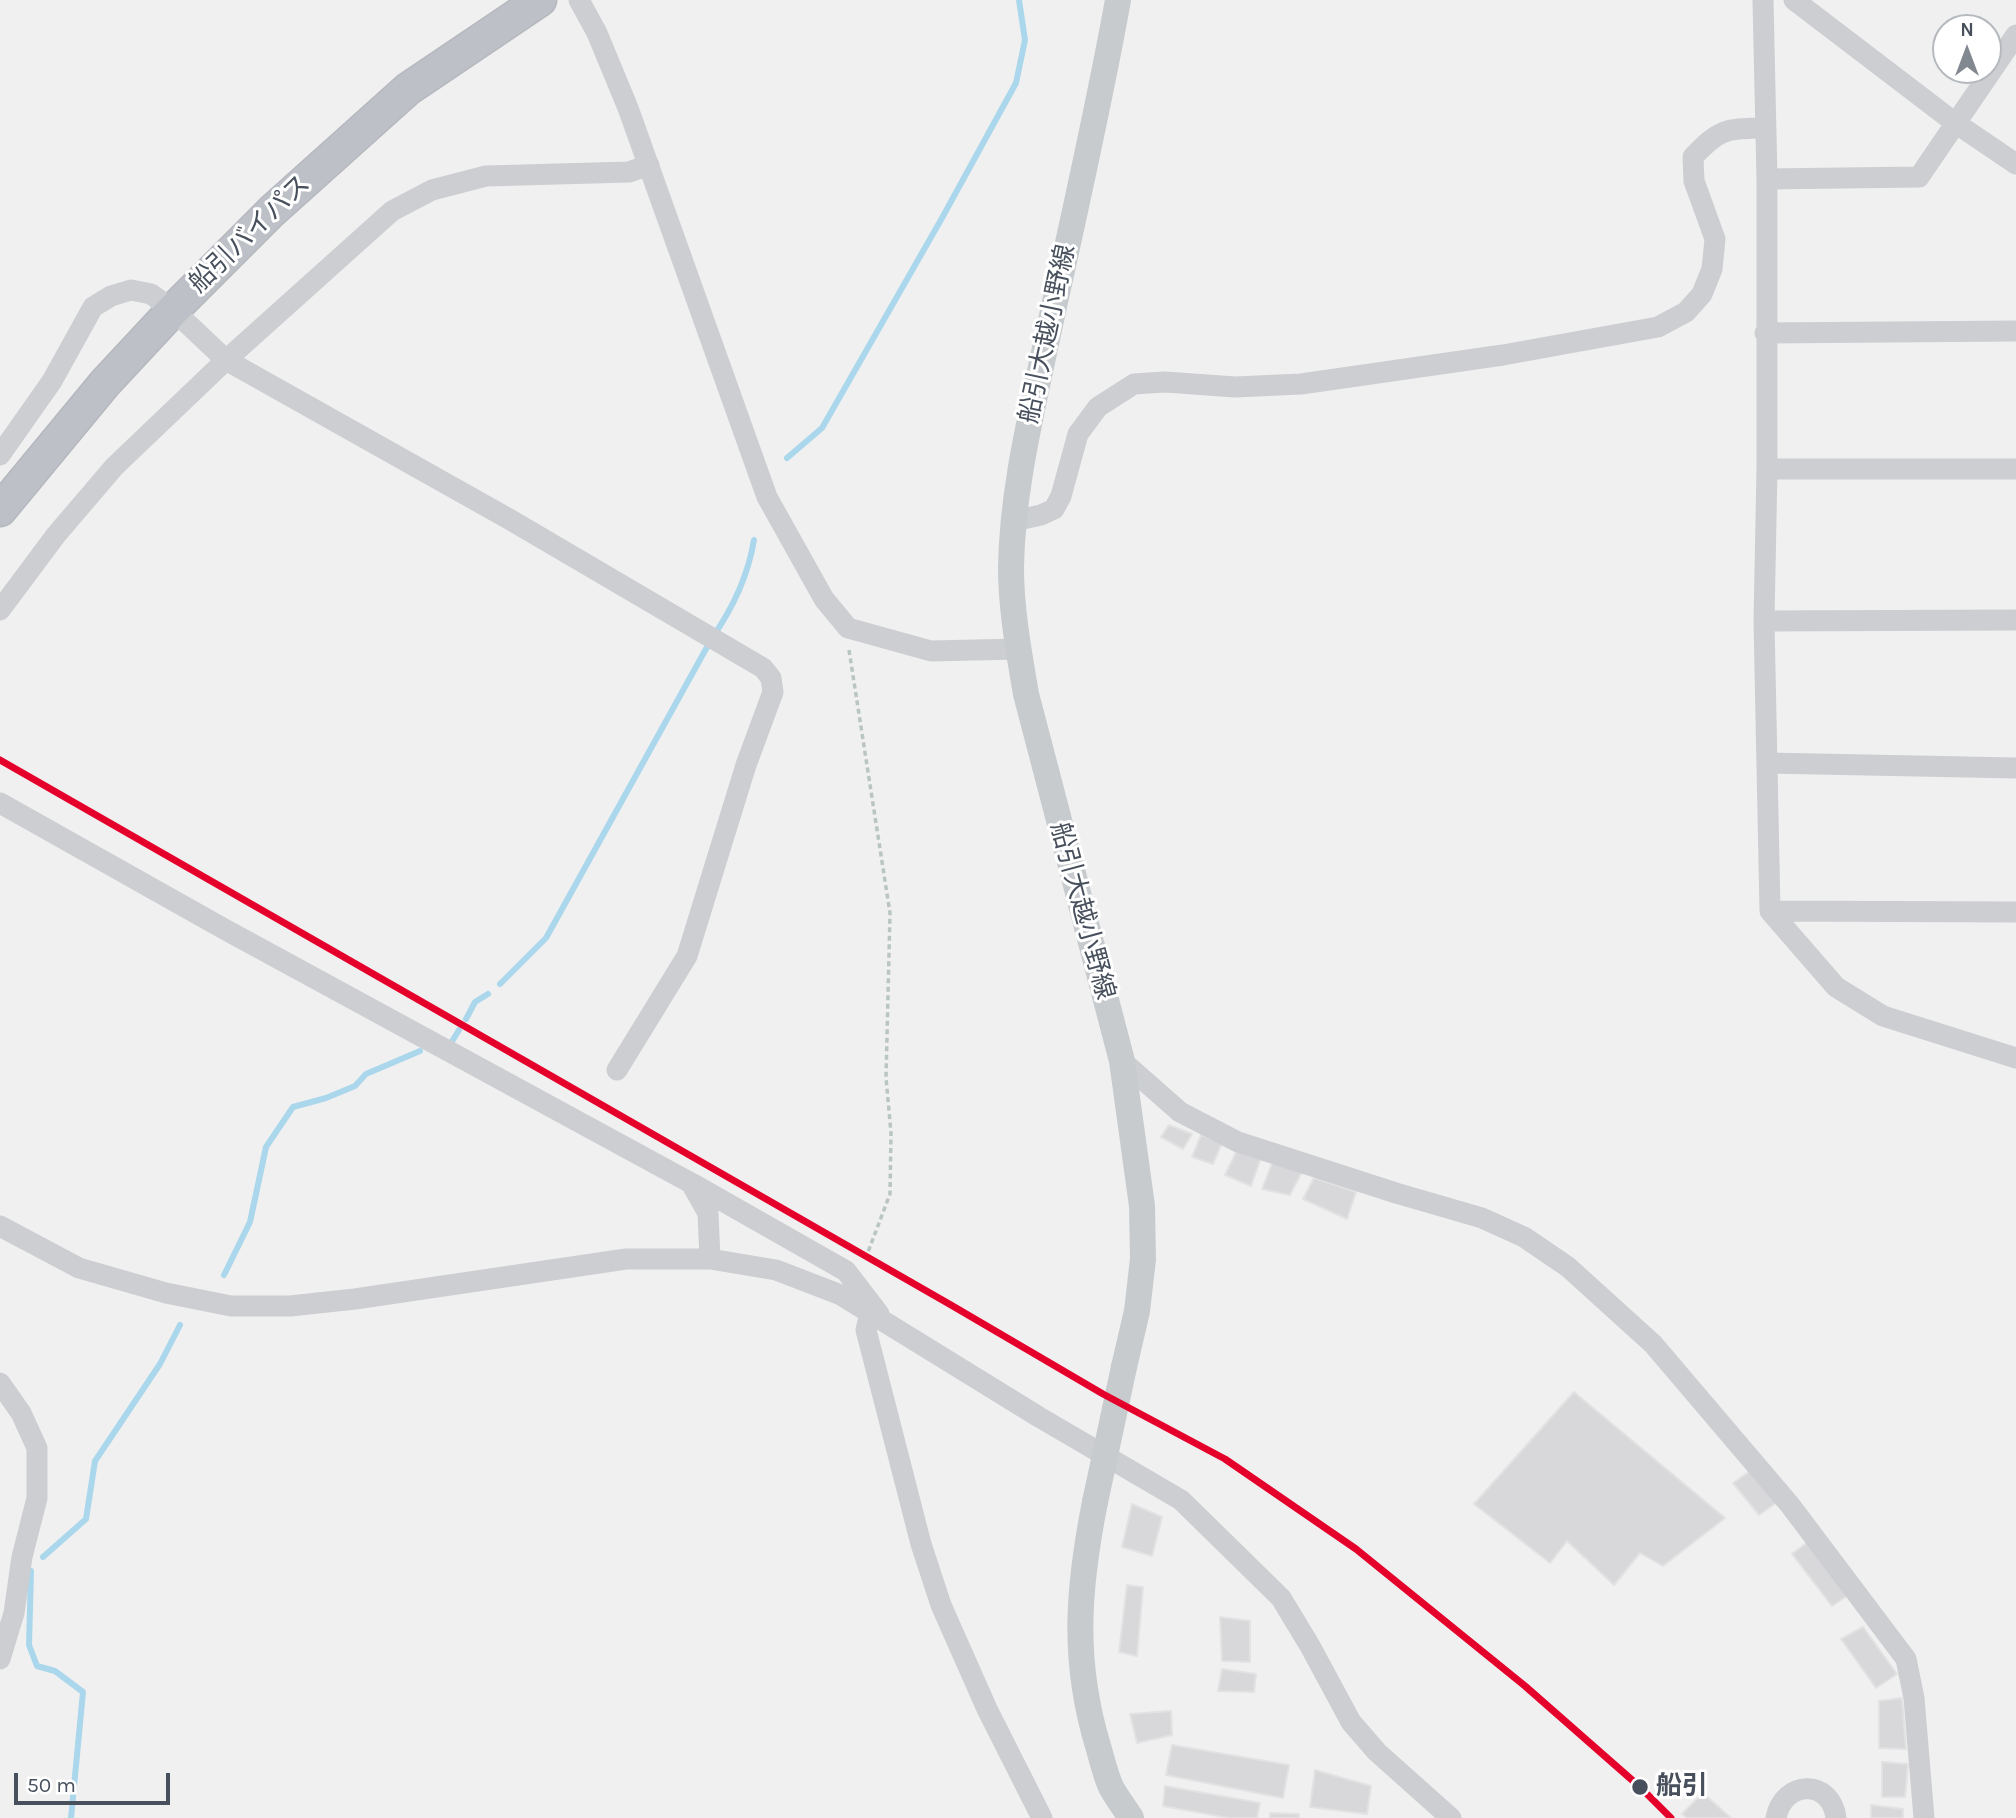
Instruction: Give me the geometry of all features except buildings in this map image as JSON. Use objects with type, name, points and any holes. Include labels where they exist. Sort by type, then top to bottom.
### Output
[{"type":"highway","name":"船引バイパス","points":[[0,510],[105,383],[272,211],[408,89],[540,0]]},
{"type":"main road","name":"船引大越小野線","points":[[1118,0],[1086,162],[1027,431],[1014,521],[1011,570],[1018,649],[1035,729],[1122,1060],[1142,1206],[1143,1259],[1136,1311],[1085,1552],[1080,1600],[1081,1662],[1092,1726],[1111,1786],[1132,1818]]},
{"type":"street","points":[[579,0],[597,33],[649,165],[767,498],[824,599],[848,628],[931,651],[1018,649]]},
{"type":"street","points":[[1763,0],[1767,179],[1764,621],[1770,911],[1836,987],[1883,1016],[2016,1058]]},
{"type":"street","points":[[1794,0],[1954,122],[2016,164]]},
{"type":"street","points":[[1767,179],[1919,177],[2016,34]]},
{"type":"street","points":[[1014,521],[1041,516],[1054,509],[1079,434],[1098,407],[1134,384],[1165,382],[1235,387],[1301,384],[1503,355],[1658,327],[1686,312],[1702,294],[1712,269],[1715,239],[1694,181],[1693,157],[1707,142],[1726,129],[1764,128]]},
{"type":"street","points":[[0,610],[56,535],[114,467],[226,360],[392,211],[432,190],[486,176],[629,172],[649,165]]},
{"type":"street","points":[[0,455],[52,381],[93,307],[111,296],[131,290],[151,294],[173,310],[226,360],[763,668],[771,678],[773,692],[746,765],[687,956],[617,1070]]},
{"type":"street","points":[[1765,332],[2016,331]]},
{"type":"street","points":[[1767,469],[2016,469]]},
{"type":"street","points":[[1764,621],[2016,620]]},
{"type":"street","points":[[1767,762],[2016,768]]},
{"type":"street","points":[[0,803],[226,930],[691,1182],[846,1271],[877,1317]]},
{"type":"street","points":[[1770,911],[2016,912]]},
{"type":"street","points":[[1122,1060],[1180,1112],[1238,1142],[1396,1193],[1482,1217],[1524,1237],[1568,1268],[1653,1344],[1790,1505],[1906,1659],[1914,1698],[1924,1818]]},
{"type":"street","points":[[691,1182],[708,1213],[710,1259]]},
{"type":"street","points":[[0,1226],[79,1268],[166,1293],[231,1306],[290,1306],[355,1299],[626,1259],[710,1259],[776,1269],[841,1295],[1039,1417],[1181,1500],[1281,1598],[1351,1722],[1377,1752],[1451,1818]]},
{"type":"street","points":[[877,1317],[866,1330],[921,1544],[941,1605],[987,1709],[1042,1818]]},
{"type":"street","points":[[0,1383],[21,1413],[37,1448],[37,1497],[22,1557],[14,1613],[0,1659]]},
{"type":"street","points":[[1776,1818],[1779,1804],[1786,1796],[1797,1790],[1811,1789],[1823,1793],[1830,1801],[1836,1818]]},
{"type":"path","points":[[848,628],[890,913],[886,1078],[892,1152],[890,1194],[855,1281]]},
{"type":"waterway","points":[[787,458],[822,428],[1016,83],[1025,40],[1019,0]]},
{"type":"waterway","points":[[500,984],[546,938],[727,615],[744,579],[754,540]]},
{"type":"waterway","points":[[466,1019],[475,1002],[488,994]]},
{"type":"waterway","points":[[451,1043],[459,1030]]},
{"type":"waterway","points":[[224,1275],[250,1222],[266,1147],[293,1107],[355,1086],[366,1074],[420,1051]]},
{"type":"waterway","points":[[43,1557],[86,1519],[95,1461],[160,1364],[180,1325]]},
{"type":"waterway","points":[[31,1571],[29,1645],[37,1666],[55,1671],[83,1692],[71,1818]]},
{"type":"transit line","points":[[0,760],[1103,1394],[1225,1459],[1356,1549],[1525,1686],[1640,1787],[1671,1818]]},
{"type":"place","name":"船引","points":[[1640,1787]]}]
